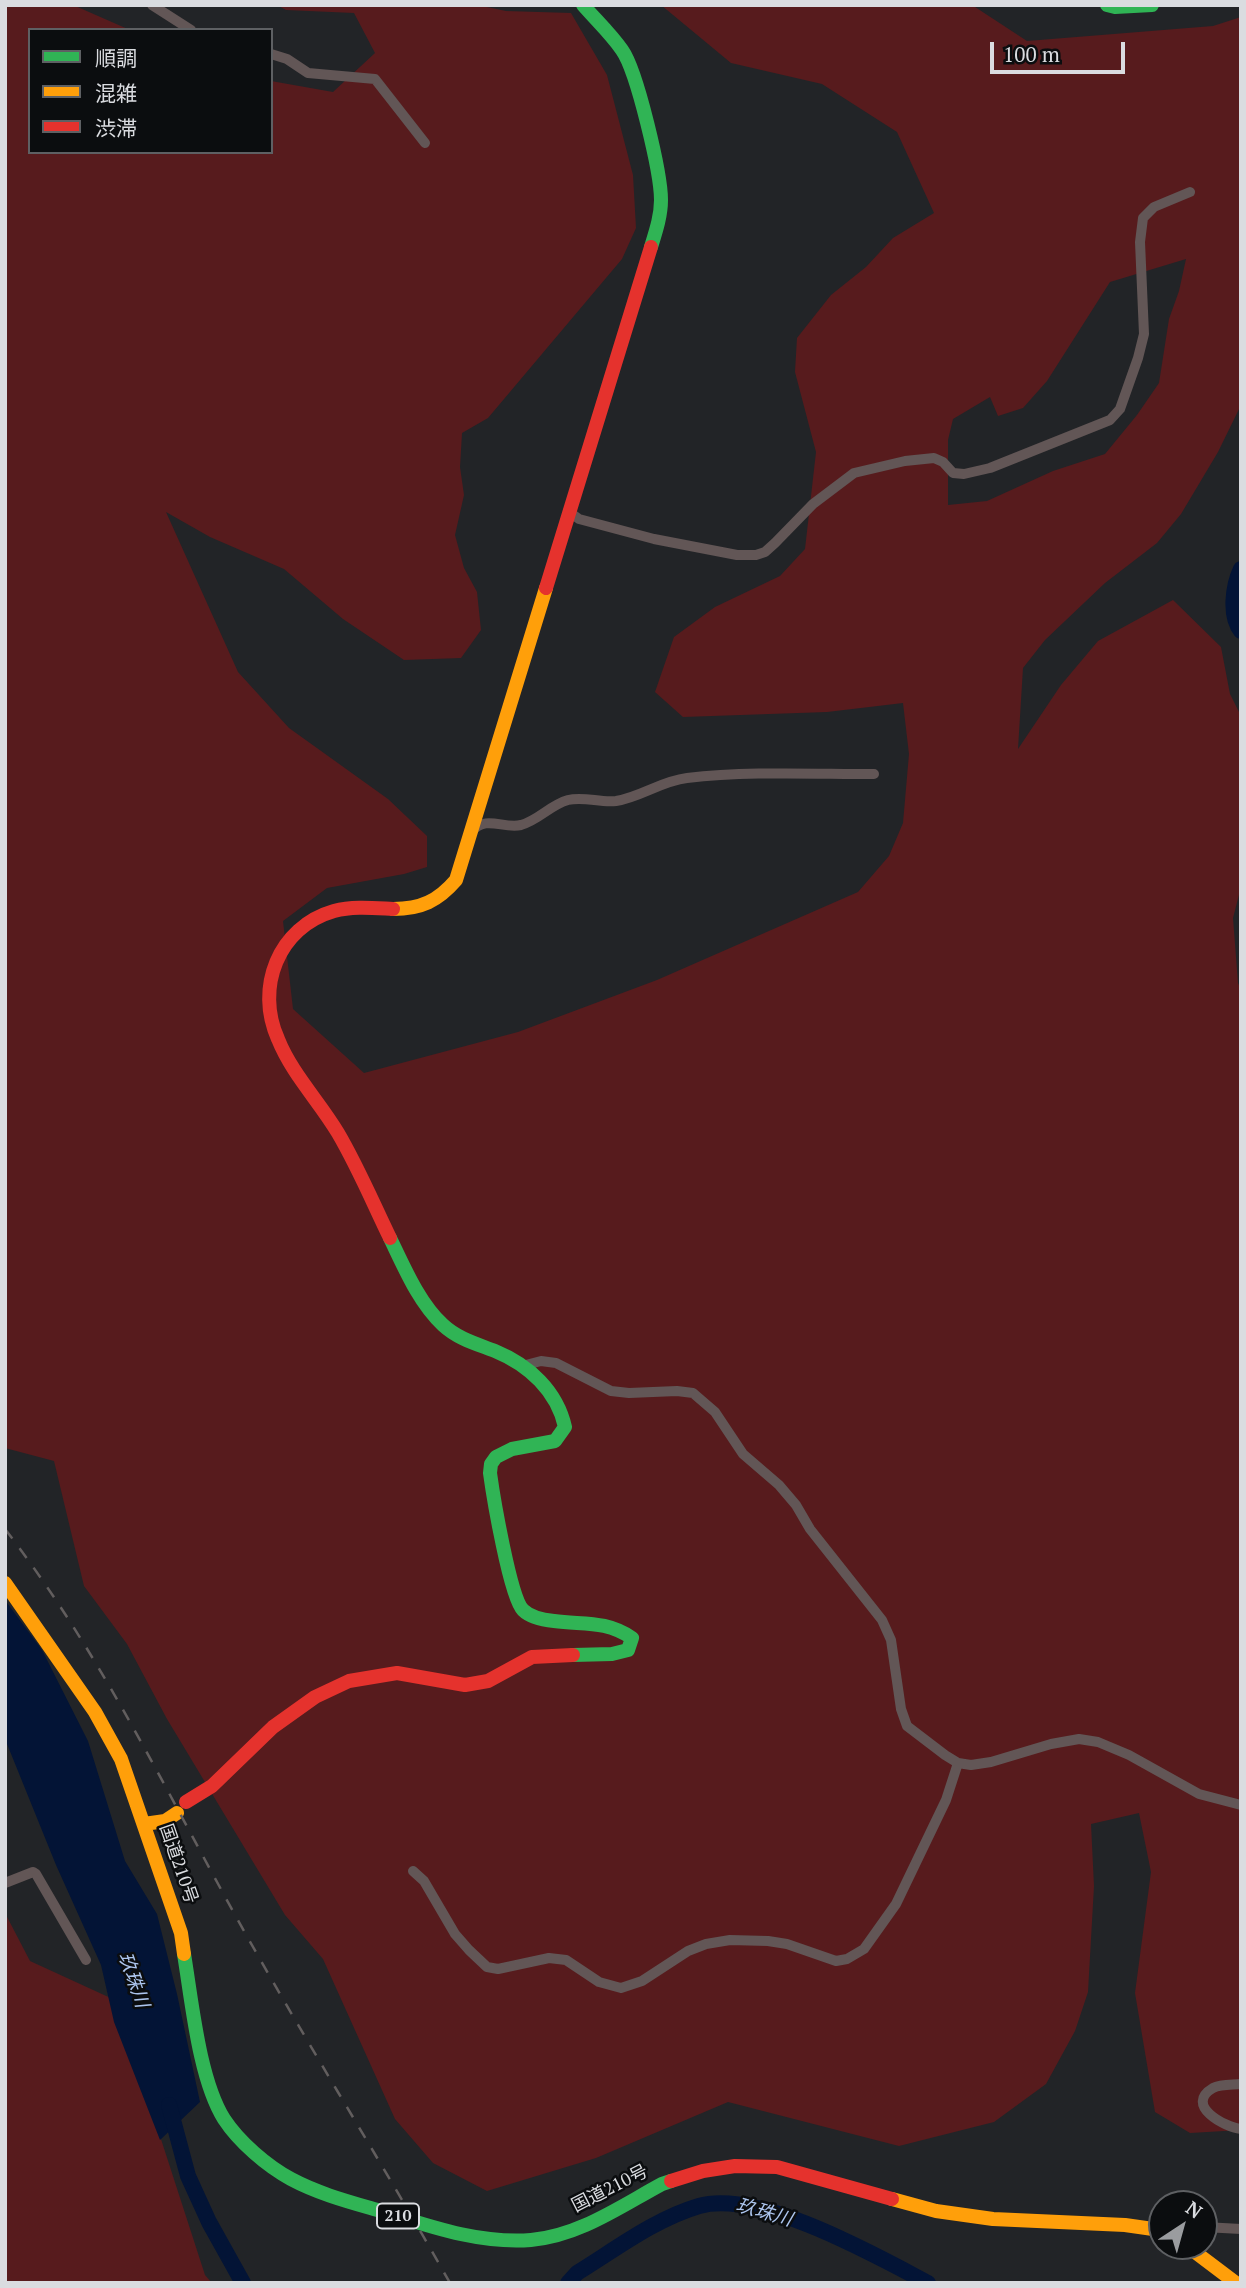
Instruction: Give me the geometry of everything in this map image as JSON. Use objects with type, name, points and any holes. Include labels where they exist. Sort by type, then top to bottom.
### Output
[{"type":"main road","points":[[144,1824],[165,1821],[212,1786],[273,1727],[315,1697],[349,1681],[397,1673],[466,1685],[488,1681],[532,1657],[612,1654],[628,1650],[632,1637],[620,1629],[604,1625],[535,1616],[518,1602],[490,1469],[505,1452],[555,1441],[565,1427],[560,1407],[552,1395],[522,1366],[498,1353],[463,1340],[433,1316],[390,1241],[338,1132],[289,1059],[273,1025],[269,1003],[271,975],[280,952],[293,934],[313,919],[345,909],[412,909],[434,902],[456,880],[659,221],[659,176],[634,75],[623,51],[583,5]]},
{"type":"main road","points":[[1107,5],[1152,5]]},
{"type":"main road","name":"国道210号","points":[[5,1583],[95,1712],[121,1759],[181,1933],[199,2044],[213,2097],[234,2132],[260,2157],[289,2178],[323,2194],[455,2234],[531,2240],[583,2227],[662,2184],[703,2171],[735,2166],[777,2167],[936,2211],[993,2219],[1063,2220],[1148,2228]]},
{"type":"main road","points":[[1206,2260],[1236,2283]]},
{"type":"street","points":[[152,5],[188,28]]},
{"type":"street","points":[[273,55],[287,59],[308,73],[375,79],[425,143]]},
{"type":"street","points":[[568,511],[579,519],[654,539],[737,555],[756,555],[765,552],[813,504],[854,473],[905,461],[934,458],[943,462],[953,473],[964,474],[990,468],[1110,420],[1119,409],[1144,334],[1140,242],[1143,218],[1154,207],[1190,192]]},
{"type":"street","points":[[470,834],[477,825],[487,822],[509,827],[534,821],[565,801],[579,798],[613,801],[629,798],[664,783],[686,778],[874,774]]},
{"type":"street","points":[[522,1366],[541,1361],[556,1363],[611,1391],[693,1393],[715,1412],[743,1454],[779,1485],[796,1505],[810,1529],[882,1620],[891,1640],[901,1709],[907,1726],[929,1745],[958,1763],[971,1765],[991,1762],[1051,1744],[1079,1739],[1098,1742],[1129,1755],[1199,1794],[1241,1805]]},
{"type":"street","points":[[413,1871],[424,1881],[455,1934],[486,1967],[498,1969],[549,1958],[566,1960],[599,1982],[621,1988],[642,1981],[688,1951],[706,1944],[730,1940],[787,1944],[836,1961],[847,1959],[864,1950],[896,1904],[946,1800],[958,1763]]},
{"type":"street","points":[[5,1883],[33,1872],[36,1874],[86,1960]]},
{"type":"street","points":[[1241,2084],[1218,2086],[1207,2094],[1204,2102],[1207,2112],[1220,2122],[1241,2129]]},
{"type":"street","points":[[1218,2228],[1241,2229]]},
{"type":"shaded area","points":[[5,5],[73,5],[125,28],[28,28],[28,154],[273,154],[273,81],[333,92],[375,53],[354,13],[286,10],[277,5],[477,5],[506,11],[571,13],[607,75],[633,175],[636,228],[622,259],[488,418],[462,433],[460,467],[464,495],[455,535],[464,568],[477,592],[481,630],[461,658],[404,660],[343,619],[284,569],[210,537],[166,512],[238,672],[289,728],[388,799],[427,836],[427,867],[404,874],[327,888],[283,921],[293,1009],[364,1073],[518,1032],[657,980],[858,892],[889,856],[903,823],[909,754],[903,703],[827,712],[683,717],[655,692],[674,637],[715,607],[780,576],[805,549],[816,452],[795,372],[797,338],[831,295],[866,267],[893,238],[934,213],[897,132],[822,84],[731,63],[661,5],[972,5],[1027,41],[1213,26],[1241,17],[1241,405],[1218,452],[1181,514],[1157,543],[1105,583],[1045,640],[1023,668],[1018,749],[1061,685],[1098,641],[1173,600],[1221,647],[1230,694],[1241,716],[1241,887],[1233,918],[1238,983],[1241,990],[1241,2130],[1190,2133],[1155,2112],[1135,1993],[1151,1872],[1139,1813],[1091,1824],[1094,1886],[1088,1992],[1075,2031],[1046,2084],[994,2122],[899,2146],[728,2102],[596,2158],[487,2191],[433,2163],[395,2119],[323,1959],[285,1915],[167,1719],[127,1644],[84,1586],[54,1461],[5,1448]],"holes":[[[1186,259],[1169,319],[1159,383],[1105,454],[1053,471],[987,501],[948,505],[948,440],[953,419],[990,397],[998,416],[1023,408],[1047,381],[1110,282]]]},
{"type":"shaded area","points":[[5,1913],[30,1961],[128,2006],[136,2062],[205,2275],[212,2283],[5,2283]]},
{"type":"water","points":[[5,1600],[42,1650],[88,1741],[125,1861],[157,1914],[200,2102],[160,2140],[114,2022],[101,1965],[56,1865],[5,1739]]},
{"type":"waterway","points":[[1241,569],[1234,601],[1235,617],[1241,631]]},
{"type":"waterway","name":"玖珠川","points":[[169,2105],[188,2176],[209,2222],[243,2283]]},
{"type":"waterway","name":"玖珠川","points":[[568,2283],[577,2273],[636,2235],[667,2219],[699,2206],[724,2203],[752,2207],[816,2228],[928,2283]]},
{"type":"railway","points":[[5,1529],[66,1616],[121,1706],[250,1942],[450,2283]]},
{"type":"traffic: fast","points":[[583,5],[622,50],[641,100],[657,168],[661,200],[651,247]]},
{"type":"traffic: fast","points":[[1107,5],[1152,5]]},
{"type":"traffic: fast","points":[[390,1238],[419,1295],[434,1316],[461,1338],[495,1351],[530,1372],[548,1391],[561,1414],[565,1427],[555,1441],[512,1449],[496,1457],[491,1464],[490,1473],[508,1567],[523,1610],[546,1620],[613,1628],[632,1638],[628,1650],[612,1654],[573,1655]]},
{"type":"traffic: fast","points":[[184,1954],[202,2062],[215,2102],[230,2128],[245,2145],[291,2179],[335,2197],[436,2228],[473,2237],[512,2241],[566,2233],[671,2181]]},
{"type":"traffic: slow","points":[[393,909],[428,902],[456,880],[546,588]]},
{"type":"traffic: slow","points":[[5,1583],[95,1712],[121,1759],[181,1933],[184,1954]]},
{"type":"traffic: slow","points":[[144,1824],[165,1821],[177,1813]]},
{"type":"traffic: slow","points":[[892,2199],[936,2211],[993,2219],[1148,2228]]},
{"type":"traffic: slow","points":[[1206,2260],[1236,2283]]},
{"type":"traffic: jam","points":[[546,588],[651,247]]},
{"type":"traffic: jam","points":[[390,1238],[338,1133],[284,1052],[272,1020],[269,1000],[276,962],[298,931],[315,919],[341,909],[393,909]]},
{"type":"traffic: jam","points":[[186,1802],[212,1786],[273,1727],[315,1697],[349,1681],[397,1673],[465,1685],[488,1681],[532,1657],[573,1655]]},
{"type":"traffic: jam","points":[[671,2181],[703,2171],[735,2166],[777,2167],[892,2199]]}]
